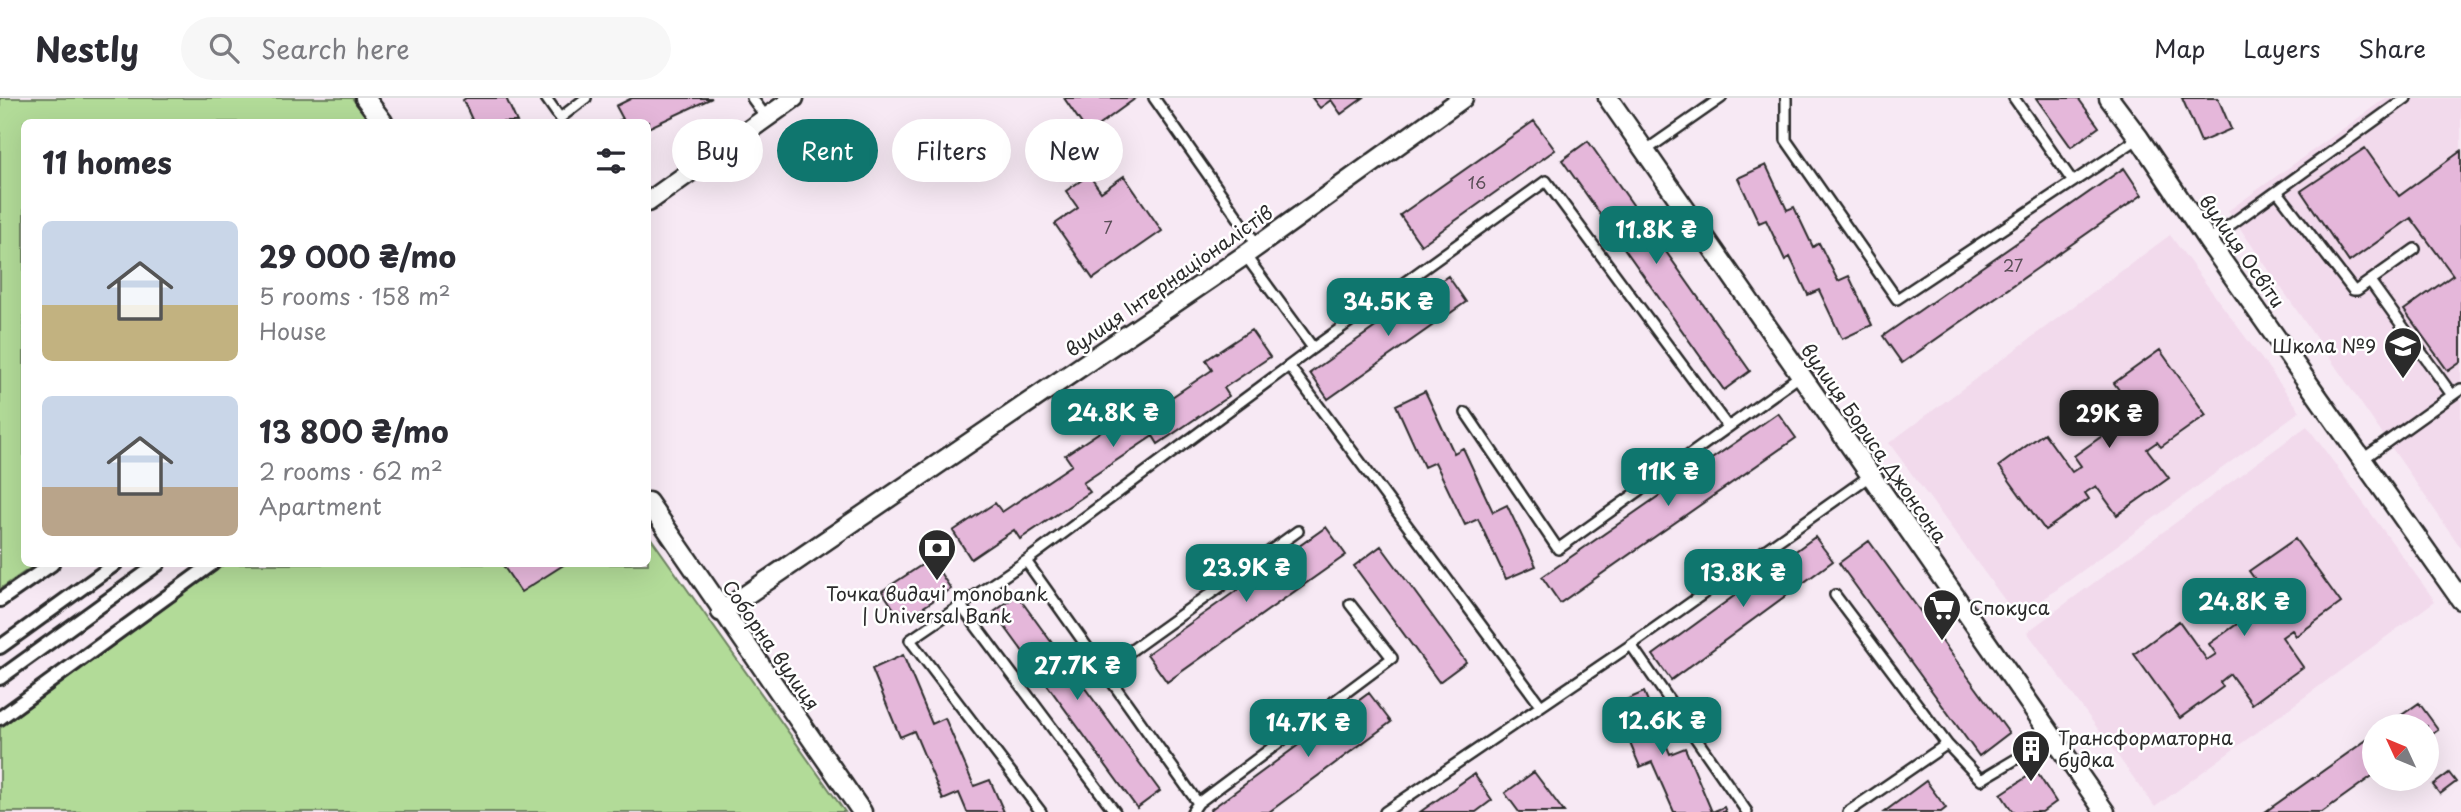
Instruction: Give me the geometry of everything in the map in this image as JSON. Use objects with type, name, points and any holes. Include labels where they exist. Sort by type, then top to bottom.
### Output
[{"type":"street","points":[[365,98],[381,119]]},
{"type":"street","points":[[651,200],[794,98]]},
{"type":"street","name":"вулиця Інтернаціоналістів","points":[[721,612],[1252,250],[1463,98]]},
{"type":"street","name":"вулиця Бориса Джонсона","points":[[1608,98],[2102,811]]},
{"type":"street","name":"вулиця Освіти","points":[[2109,98],[2461,600]]},
{"type":"street","name":"Соборна вулиця","points":[[651,507],[721,612],[862,812]]},
{"type":"street","points":[[0,600],[48,567]]},
{"type":"street","points":[[0,647],[111,567]]},
{"type":"street","points":[[0,678],[154,567]]},
{"type":"street","points":[[0,718],[208,567]]},
{"type":"lane","points":[[546,98],[560,118],[586,98]]},
{"type":"lane","points":[[752,98],[766,117]]},
{"type":"lane","points":[[1154,98],[1313,348]]},
{"type":"lane","points":[[1645,151],[1721,98]]},
{"type":"lane","points":[[1786,98],[1786,140],[1897,299],[2139,138]]},
{"type":"lane","points":[[2014,98],[2073,182]]},
{"type":"lane","points":[[2208,241],[2406,98]]},
{"type":"lane","points":[[1041,812],[910,640],[1026,561],[1313,348],[1546,181],[1728,427]]},
{"type":"lane","points":[[2277,191],[2353,289],[2357,290],[2415,249]]},
{"type":"lane","points":[[2370,281],[2452,396]]},
{"type":"lane","points":[[1289,366],[1541,706]]},
{"type":"lane","points":[[1466,413],[1558,549],[1801,375]]},
{"type":"lane","points":[[2363,459],[2461,389]]},
{"type":"lane","points":[[1385,812],[1631,645],[1871,475]]},
{"type":"lane","points":[[1104,670],[1298,531]]},
{"type":"lane","points":[[1026,561],[1198,803]]},
{"type":"lane","points":[[1835,595],[1947,744],[1981,780],[2053,737]]},
{"type":"lane","points":[[1192,812],[1198,803],[1392,658],[1350,604]]},
{"type":"lane","points":[[961,606],[1115,812]]},
{"type":"lane","points":[[1631,645],[1747,812]]},
{"type":"lane","points":[[1848,812],[1947,744]]},
{"type":"shaded area","name":"Школа №9","points":[[2386,98],[2461,98],[2461,548],[2228,211]]},
{"type":"shaded area","points":[[2170,235],[2300,411],[2018,618],[1889,443]]},
{"type":"shaded area","points":[[2307,426],[2435,601],[2155,807],[2027,632]]},
{"type":"green space","points":[[0,98],[352,98],[368,119],[21,119],[21,567],[32,567],[0,589]]},
{"type":"green space","points":[[651,538],[845,812],[0,812],[0,728],[221,567],[651,567]]},
{"type":"building","points":[[506,98],[516,119],[472,119],[463,100]]},
{"type":"building","points":[[632,98],[712,98],[651,127],[651,119],[623,119],[616,106]]},
{"type":"building","points":[[1064,98],[1136,98],[1107,119],[1078,119]]},
{"type":"building","points":[[1312,98],[1363,98],[1341,114],[1331,100],[1320,108]]},
{"type":"building","points":[[2036,98],[2078,98],[2099,127],[2071,147]]},
{"type":"building","points":[[2182,98],[2218,98],[2231,129],[2201,142]]},
{"type":"building","points":[[1534,121],[1555,150],[1421,245],[1400,215]]},
{"type":"building","points":[[1588,141],[1750,371],[1724,390],[1562,160]]},
{"type":"building","points":[[2365,148],[2399,196],[2461,151],[2461,362],[2448,371],[2404,310],[2453,275],[2411,218],[2349,262],[2301,191]]},
{"type":"building","points":[[1766,165],[1787,210],[1794,207],[1813,247],[1819,243],[1838,281],[1849,276],[1872,325],[1842,339],[1819,290],[1808,295],[1790,257],[1785,260],[1766,220],[1759,223],[1738,178]]},
{"type":"building","points":[[2124,168],[2142,195],[1902,363],[1883,336]]},
{"type":"building","points":[[1124,176],[1162,231],[1093,279],[1055,224],[1078,208],[1066,191],[1079,182],[1094,182],[1101,192],[1115,182],[1123,182]]},
{"type":"building","points":[[1448,276],[1466,302],[1328,399],[1310,373]]},
{"type":"building","points":[[1251,330],[1270,357],[1224,388],[1229,396],[1158,444],[1153,436],[1083,483],[1090,492],[1020,539],[1014,530],[971,559],[953,531],[995,503],[1002,512],[1072,465],[1065,455],[1136,408],[1142,417],[1212,370],[1206,360]]},
{"type":"building","points":[[2160,350],[2206,415],[2161,447],[2157,442],[2147,449],[2169,478],[2117,515],[2096,486],[2085,493],[2089,499],[2045,530],[1999,466],[2044,433],[2072,472],[2081,466],[2074,456],[2126,419],[2133,429],[2142,422],[2114,383]]},
{"type":"building","points":[[1425,391],[1454,453],[1463,448],[1493,512],[1507,505],[1536,566],[1506,579],[1478,519],[1465,525],[1435,462],[1424,467],[1396,405]]},
{"type":"building","points":[[1778,413],[1796,438],[1560,603],[1542,577]]},
{"type":"building","points":[[1326,527],[1346,555],[1167,682],[1147,654]]},
{"type":"building","points":[[1815,537],[1833,561],[1671,680],[1653,655]]},
{"type":"building","points":[[2295,539],[2341,603],[2296,636],[2292,630],[2282,637],[2303,667],[2252,704],[2230,674],[2220,682],[2223,687],[2180,718],[2134,654],[2179,621],[2207,660],[2216,654],[2209,644],[2261,607],[2268,617],[2277,610],[2249,571]]},
{"type":"building","points":[[1869,541],[2009,733],[1979,756],[1839,563]]},
{"type":"building","points":[[1381,546],[1466,662],[1439,682],[1354,566]]},
{"type":"building","points":[[931,559],[951,589],[902,621],[882,591]]},
{"type":"building","points":[[504,567],[560,567],[521,592]]},
{"type":"building","points":[[1017,595],[1160,791],[1137,808],[994,612]]},
{"type":"building","points":[[903,655],[932,724],[945,718],[974,786],[990,780],[1004,812],[967,812],[959,793],[943,800],[914,731],[900,737],[872,669]]},
{"type":"building","points":[[1644,692],[1670,754],[1685,748],[1712,812],[1674,812],[1652,762],[1640,767],[1614,705]]},
{"type":"building","points":[[1369,693],[1391,722],[1269,812],[1211,812],[1210,810]]},
{"type":"building","points":[[2419,703],[2427,714],[2403,714]]},
{"type":"building","points":[[2362,743],[2362,783],[2322,812],[2265,812]]},
{"type":"building","name":"Трансформаторна будка","points":[[2036,771],[2056,802],[2042,812],[2013,812],[2001,794]]},
{"type":"building","points":[[1534,772],[1564,812],[1519,812],[1505,793]]},
{"type":"building","points":[[2449,773],[2456,782],[2440,794],[2438,791],[2440,791],[2440,780]]},
{"type":"building","points":[[1474,774],[1492,800],[1476,812],[1420,812]]},
{"type":"building","points":[[1926,781],[1946,808],[1941,812],[1884,812]]},
{"type":"building","points":[[1724,807],[1726,812],[1712,812]]},
{"type":"place","name":"Школа №9","points":[[2403,380]]},
{"type":"place","name":"Точка видачі monobank | Universal Bank","points":[[937,582]]},
{"type":"place","name":"Спокуса","points":[[1942,642]]},
{"type":"place","name":"Трансформаторна будка","points":[[2031,783]]}]
